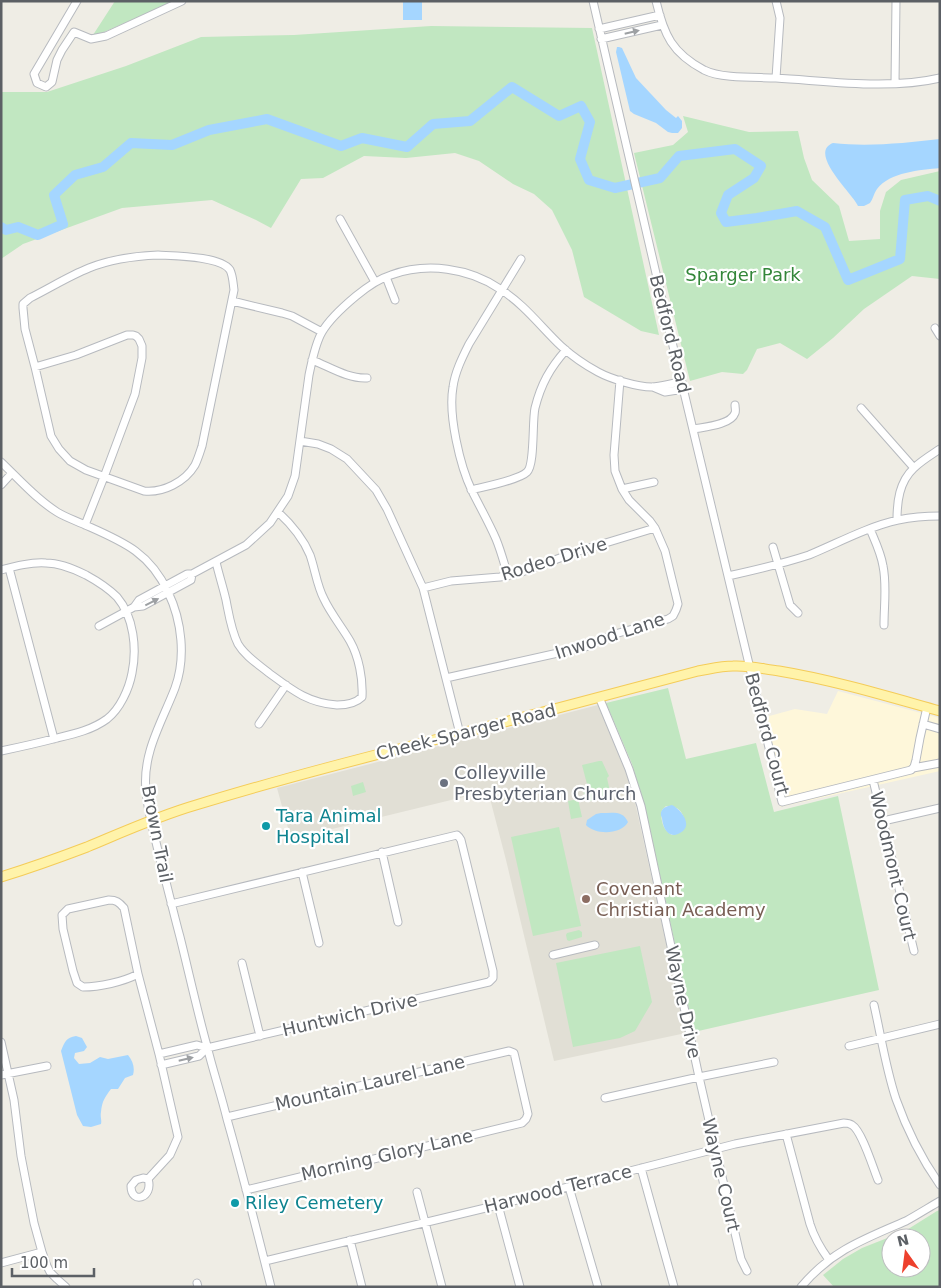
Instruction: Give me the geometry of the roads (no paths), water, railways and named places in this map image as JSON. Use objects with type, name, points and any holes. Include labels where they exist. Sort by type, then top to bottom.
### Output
[{"type":"main road","name":"Cheek-Sparger Road","points":[[1,877],[39,865],[151,820],[287,778],[698,671],[732,666],[749,666],[844,684],[940,711]]},
{"type":"street","points":[[74,32],[57,60],[52,82],[46,87],[36,83],[34,74],[77,1]]},
{"type":"street","points":[[63,25],[91,39],[106,36],[182,1]]},
{"type":"street","name":"Bedford Road","points":[[592,1],[749,666]]},
{"type":"street","points":[[656,1],[662,25],[671,43],[681,54],[704,70],[719,74],[871,84],[924,81],[940,78]]},
{"type":"street","points":[[776,1],[780,18],[776,78]]},
{"type":"street","points":[[895,83],[896,1]]},
{"type":"street","points":[[599,29],[660,15]]},
{"type":"street","points":[[601,39],[662,25]]},
{"type":"street","points":[[340,219],[375,282]]},
{"type":"street","points":[[158,255],[220,262],[230,271],[234,290],[232,301],[202,446],[194,466],[181,480],[168,487],[149,492],[86,470],[70,461],[51,436],[24,329],[23,304],[30,298],[91,267],[133,257],[158,255]]},
{"type":"street","points":[[508,576],[496,538],[471,490],[462,460],[454,425],[452,389],[468,344],[521,259]]},
{"type":"street","points":[[99,626],[134,606],[139,600],[246,545],[270,523],[288,496],[296,476],[309,375],[322,332],[344,305],[375,282],[386,277],[411,270],[433,268],[476,276],[502,290],[566,350],[599,373],[641,386],[683,386]]},
{"type":"street","points":[[386,277],[395,300]]},
{"type":"street","points":[[232,301],[292,316],[322,332]]},
{"type":"street","points":[[935,328],[940,336]]},
{"type":"street","points":[[35,367],[76,355],[120,337],[133,335],[140,339],[142,344],[142,358],[136,394],[85,525]]},
{"type":"street","points":[[471,490],[514,478],[528,472],[538,397],[553,365],[566,350]]},
{"type":"street","points":[[312,360],[352,376],[367,378]]},
{"type":"street","name":"Inwood Lane","points":[[446,678],[585,648],[614,634],[656,623],[673,616],[678,604],[665,552],[655,528],[629,500],[622,489],[615,471],[620,380]]},
{"type":"street","points":[[694,429],[721,424],[730,420],[735,414],[735,405]]},
{"type":"street","points":[[861,408],[914,468]]},
{"type":"street","points":[[300,441],[318,444],[331,449],[347,459],[372,484],[387,509],[423,588],[460,734]]},
{"type":"street","points":[[897,520],[900,492],[905,480],[914,468],[940,449]]},
{"type":"street","name":"Brown Trail","points":[[1,462],[32,492],[60,514],[114,538],[137,551],[157,572],[174,606],[181,640],[180,661],[176,686],[155,734],[146,765],[146,791],[151,820],[207,1048],[272,1287]]},
{"type":"street","points":[[1,485],[12,473]]},
{"type":"street","points":[[622,489],[654,482]]},
{"type":"street","points":[[216,562],[230,623],[240,647],[252,660],[299,694],[311,700],[340,705],[359,701],[363,690],[359,667],[351,642],[322,597],[304,544],[290,523],[278,512]]},
{"type":"street","points":[[728,576],[778,565],[897,520],[940,516]]},
{"type":"street","name":"Rodeo Drive","points":[[423,588],[451,581],[508,576],[579,551],[655,528]]},
{"type":"street","points":[[870,529],[881,558],[885,577],[884,625]]},
{"type":"street","points":[[773,547],[790,605],[798,613]]},
{"type":"street","points":[[1,751],[54,739],[95,727],[108,718],[120,704],[131,677],[134,663],[133,634],[130,622],[116,597],[106,587],[69,567],[45,562],[28,563],[5,569],[54,739]]},
{"type":"street","points":[[134,606],[143,606],[169,593],[190,580],[192,574]]},
{"type":"street","name":"Bedford Court","points":[[749,666],[782,802],[873,780]]},
{"type":"street","points":[[259,724],[286,685]]},
{"type":"street","name":"Wayne Drive","points":[[599,697],[630,769],[641,806],[698,1077]]},
{"type":"street","points":[[913,768],[927,707]]},
{"type":"street","points":[[923,724],[940,729]]},
{"type":"street","points":[[873,780],[913,768],[940,763]]},
{"type":"street","name":"Woodmont Court","points":[[873,780],[914,951]]},
{"type":"street","points":[[883,821],[940,808]]},
{"type":"street","name":"Huntwich Drive","points":[[207,1048],[492,980],[493,971],[459,837],[456,835],[382,852]]},
{"type":"street","points":[[171,904],[382,852],[398,922]]},
{"type":"street","points":[[302,872],[319,943]]},
{"type":"street","points":[[138,974],[130,978],[92,987],[83,987],[77,983],[63,929],[62,915],[68,909],[109,900],[115,900],[124,908],[138,974],[178,1137],[170,1155],[148,1179]]},
{"type":"street","points":[[553,955],[594,945]]},
{"type":"street","points":[[242,963],[260,1036]]},
{"type":"street","points":[[874,1005],[896,1099],[908,1131],[927,1166],[940,1184]]},
{"type":"street","points":[[849,1046],[940,1024]]},
{"type":"street","points":[[1,1042],[14,1100],[21,1156],[34,1223],[47,1266],[50,1272],[66,1287]]},
{"type":"street","points":[[159,1054],[196,1045],[207,1048],[199,1056],[161,1065]]},
{"type":"street","name":"Mountain Laurel Lane","points":[[227,1117],[509,1051],[514,1053],[527,1105],[528,1114],[526,1119]]},
{"type":"street","points":[[605,1098],[774,1062]]},
{"type":"street","points":[[1,1076],[48,1066]]},
{"type":"street","name":"Wayne Court","points":[[698,1077],[741,1259],[746,1272]]},
{"type":"street","name":"Morning Glory Lane","points":[[246,1190],[326,1169],[522,1123],[526,1119]]},
{"type":"street","name":"Harwood Terrace","points":[[265,1261],[715,1149],[844,1123],[849,1123],[856,1129],[878,1180]]},
{"type":"street","points":[[786,1134],[813,1233],[829,1260]]},
{"type":"street","points":[[641,1168],[674,1287]]},
{"type":"street","points":[[569,1186],[598,1287]]},
{"type":"street","points":[[418,1192],[442,1287]]},
{"type":"street","points":[[801,1287],[816,1270],[856,1243],[907,1220],[940,1201]]},
{"type":"street","points":[[498,1204],[520,1287]]},
{"type":"street","points":[[350,1240],[362,1287]]},
{"type":"street","points":[[1,1263],[42,1252]]},
{"type":"water","points":[[403,1],[422,1],[422,20],[403,20]]},
{"type":"water","points":[[617,47],[622,48],[636,78],[666,110],[676,118],[678,116],[682,121],[682,128],[678,133],[668,132],[656,123],[630,111],[616,52]]},
{"type":"water","points":[[940,139],[940,168],[897,175],[883,183],[877,189],[870,203],[864,206],[858,206],[834,174],[825,156],[826,148],[833,143],[873,145]]},
{"type":"water","points":[[672,805],[686,820],[683,831],[674,835],[666,830],[661,814],[664,808]]},
{"type":"water","points":[[601,813],[620,814],[628,822],[620,829],[608,832],[595,831],[586,825],[587,820]]},
{"type":"water","points":[[76,1036],[82,1038],[87,1047],[84,1051],[75,1053],[74,1058],[79,1064],[90,1063],[100,1057],[108,1059],[128,1055],[134,1067],[133,1075],[125,1078],[118,1089],[111,1089],[105,1097],[101,1108],[101,1124],[91,1127],[83,1126],[77,1115],[61,1051],[66,1040]]},
{"type":"waterway","points":[[1,227],[6,230],[18,227],[38,235],[63,224],[54,195],[75,175],[103,167],[131,143],[172,145],[209,130],[267,119],[341,146],[362,138],[407,147],[433,124],[470,121],[512,87],[559,116],[581,106],[590,122],[580,159],[589,180],[615,188],[660,178],[679,156],[735,149],[761,166],[754,178],[728,195],[721,213],[726,222],[797,211],[825,227],[848,280],[900,259],[905,200],[928,196],[940,201]]},
{"type":"place","name":"Colleyville Presbyterian Church","points":[[444,783]]},
{"type":"place","name":"Tara Animal Hospital","points":[[266,826]]},
{"type":"place","name":"Covenant Christian Academy","points":[[586,899]]},
{"type":"place","name":"Riley Cemetery","points":[[235,1203]]},
{"type":"park label","name":"Sparger Park","points":[[743,275]]}]
